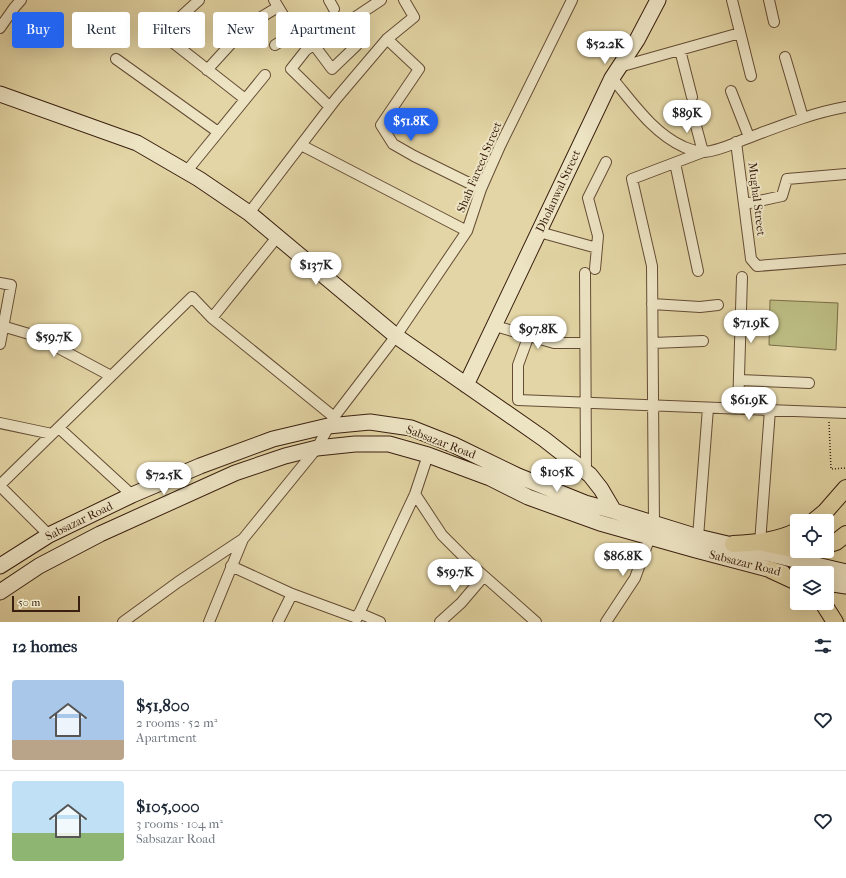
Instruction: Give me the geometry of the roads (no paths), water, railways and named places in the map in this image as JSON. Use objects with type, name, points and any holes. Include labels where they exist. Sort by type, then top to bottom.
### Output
[{"type":"main road","name":"Dholanwal Street","points":[[466,385],[616,73],[658,0]]},
{"type":"main road","points":[[0,94],[137,143],[186,172],[249,213],[396,336],[544,439],[586,472],[601,489],[614,511]]},
{"type":"main road","name":"Sabsazar Road","points":[[0,566],[48,533],[130,493],[273,439],[331,421],[370,422],[411,428],[454,445],[585,510],[614,511],[652,530],[733,544],[816,566],[846,572]]},
{"type":"main road","name":"Sabsazar Road","points":[[0,592],[46,562],[100,534],[235,473],[285,456],[317,448],[355,444],[388,444],[428,455],[490,478],[528,497],[585,510],[652,530],[771,570],[790,574]]},
{"type":"main road","points":[[823,514],[846,488]]},
{"type":"main road","points":[[733,544],[760,543],[774,540],[790,534]]},
{"type":"main road","points":[[834,543],[846,534]]},
{"type":"main road","points":[[760,543],[790,549]]},
{"type":"main road","points":[[771,570],[790,579]]},
{"type":"main road","points":[[834,584],[846,586]]},
{"type":"main road","points":[[827,610],[835,622]]},
{"type":"street","points":[[0,28],[21,0]]},
{"type":"street","points":[[199,0],[162,34],[245,99]]},
{"type":"street","points":[[363,12],[381,0]]},
{"type":"street","points":[[249,213],[330,107],[387,39],[414,17],[404,0]]},
{"type":"street","name":"Shah Fareed Street","points":[[243,539],[317,448],[331,421],[396,336],[467,231],[481,189],[500,146],[572,0]]},
{"type":"street","points":[[732,0],[751,76]]},
{"type":"street","points":[[769,0],[774,22]]},
{"type":"street","points":[[207,70],[248,25],[276,3],[294,33],[275,45]]},
{"type":"street","points":[[703,152],[684,147],[666,136],[649,122],[616,73],[680,50],[740,33]]},
{"type":"street","points":[[387,39],[419,69],[381,125],[393,144],[481,189]]},
{"type":"street","points":[[309,48],[291,69],[330,107]]},
{"type":"street","points":[[316,48],[332,69],[354,48]]},
{"type":"street","points":[[680,50],[692,97]]},
{"type":"street","points":[[785,57],[803,118]]},
{"type":"street","points":[[116,59],[218,132]]},
{"type":"street","points":[[186,172],[265,75]]},
{"type":"street","points":[[732,91],[749,137]]},
{"type":"street","points":[[606,622],[635,578],[652,530],[652,266],[632,179],[703,152],[718,149],[803,118],[828,110],[846,107]]},
{"type":"street","points":[[692,111],[703,152]]},
{"type":"street","name":"Mughal Street","points":[[736,142],[751,259],[756,266],[846,259]]},
{"type":"street","points":[[301,145],[467,231]]},
{"type":"street","points":[[595,269],[598,236],[588,198],[606,162]]},
{"type":"street","points":[[675,163],[698,271]]},
{"type":"street","points":[[745,204],[782,196],[787,179],[846,174]]},
{"type":"street","points":[[539,232],[597,248]]},
{"type":"street","points":[[212,318],[278,236]]},
{"type":"street","points":[[585,273],[586,472]]},
{"type":"street","points":[[738,409],[742,277]]},
{"type":"street","points":[[0,283],[11,285],[2,326],[0,344]]},
{"type":"street","points":[[0,559],[48,533],[1,489],[55,431],[192,296],[212,318],[331,421]]},
{"type":"street","points":[[652,304],[700,307],[718,305]]},
{"type":"street","points":[[2,326],[36,336],[111,376]]},
{"type":"street","points":[[495,326],[554,343],[585,343]]},
{"type":"street","points":[[529,336],[518,365],[518,400],[846,413]]},
{"type":"street","points":[[653,343],[703,341]]},
{"type":"street","points":[[738,380],[809,383]]},
{"type":"street","points":[[698,537],[708,408]]},
{"type":"street","points":[[760,543],[770,410]]},
{"type":"street","points":[[0,423],[55,431],[130,493]]},
{"type":"street","points":[[358,618],[415,494],[428,455]]},
{"type":"street","points":[[415,494],[442,535],[484,576],[536,622]]},
{"type":"street","points":[[209,622],[243,539]]},
{"type":"street","points":[[123,622],[178,582],[243,539]]},
{"type":"street","points":[[231,566],[292,594],[358,618],[380,622]]},
{"type":"street","points":[[440,622],[461,603],[484,576]]},
{"type":"street","points":[[278,622],[292,594]]}]
